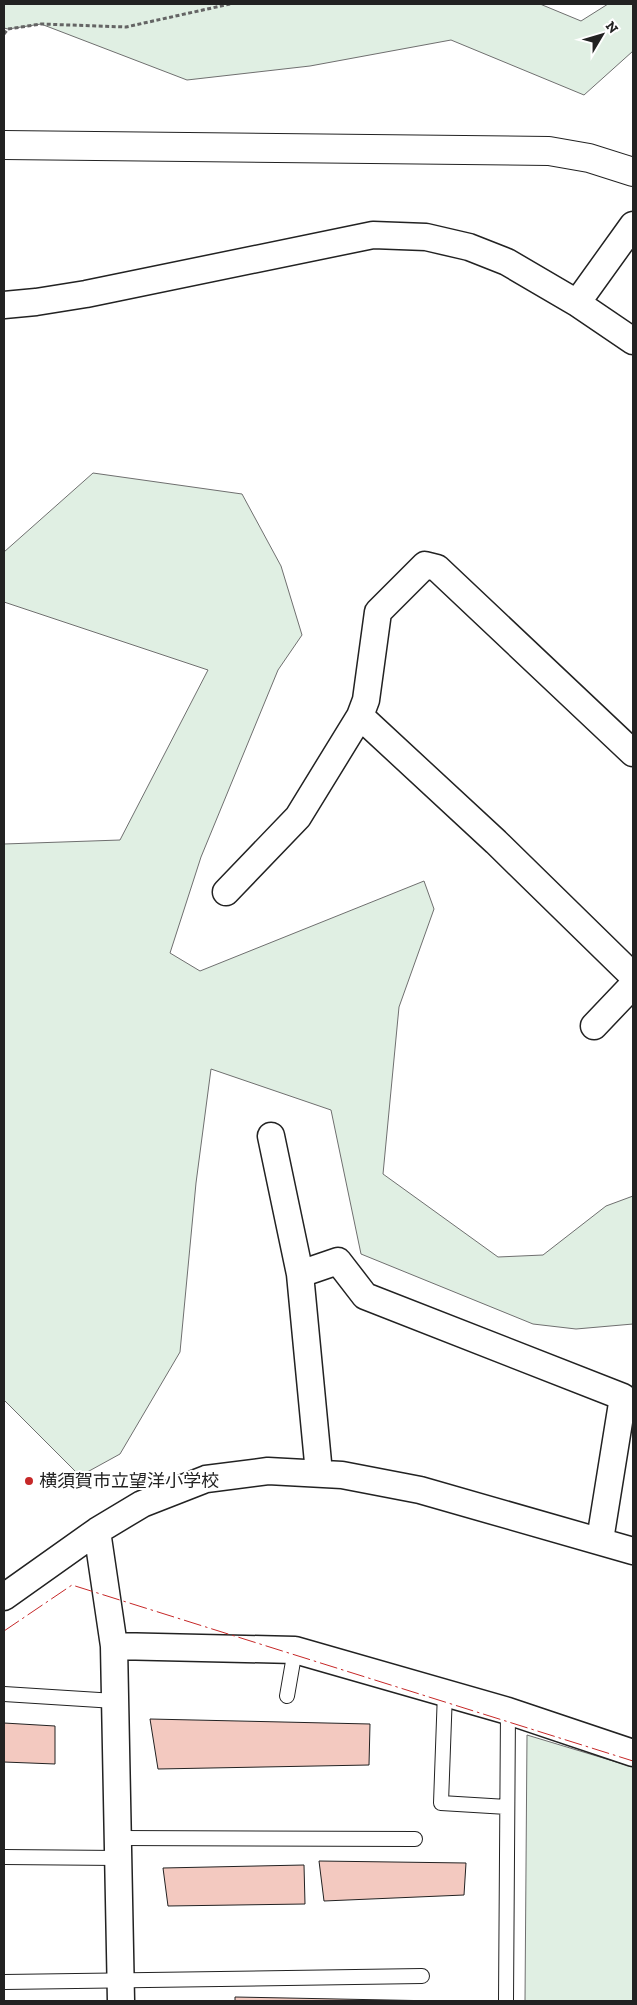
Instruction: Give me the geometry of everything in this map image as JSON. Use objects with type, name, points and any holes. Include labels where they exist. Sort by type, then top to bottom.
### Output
[{"type":"street","points":[[4,145],[549,151],[589,158],[633,172]]},
{"type":"street","points":[[577,303],[633,226]]},
{"type":"street","points":[[4,305],[86,294],[373,235],[426,237],[469,247],[507,262],[577,303],[633,341]]},
{"type":"street","points":[[226,892],[298,818],[360,716],[366,700],[378,612],[425,566],[437,568],[633,753]]},
{"type":"street","points":[[360,716],[496,842],[633,976]]},
{"type":"street","points":[[594,1026],[633,985]]},
{"type":"street","points":[[271,1136],[300,1274],[319,1473]]},
{"type":"street","points":[[300,1274],[338,1260],[366,1296],[623,1397],[600,1540]]},
{"type":"street","points":[[4,1597],[97,1531],[142,1504],[206,1479],[268,1471],[342,1475],[420,1490],[633,1551]]},
{"type":"street","points":[[97,1531],[114,1646],[121,1990]]},
{"type":"street","points":[[114,1646],[295,1650],[508,1711],[633,1753]]},
{"type":"lane","points":[[287,1696],[295,1650]]},
{"type":"lane","points":[[445,1692],[441,1803],[507,1807]]},
{"type":"lane","points":[[4,1694],[114,1701]]},
{"type":"lane","points":[[506,2001],[508,1711]]},
{"type":"lane","points":[[4,1858],[118,1848],[415,1839]]},
{"type":"lane","points":[[4,1982],[121,1990],[422,1976]]},
{"type":"path","points":[[4,34],[8,29],[41,24],[126,28],[230,4]]},
{"type":"green space","points":[[4,4],[540,4],[581,21],[608,4],[633,4],[633,51],[584,95],[451,40],[310,66],[187,80],[41,24],[4,28]]},
{"type":"green space","points":[[93,473],[242,494],[281,566],[302,635],[278,670],[201,857],[170,953],[200,971],[424,881],[434,909],[399,1007],[383,1174],[498,1257],[543,1255],[606,1206],[633,1196],[633,1324],[576,1329],[533,1324],[361,1254],[331,1110],[211,1069],[196,1183],[180,1352],[120,1454],[80,1476],[4,1400],[4,844],[120,840],[208,670],[4,602],[4,552]]},
{"type":"green space","points":[[527,1735],[633,1767],[633,2001],[525,2001]]},
{"type":"building","points":[[150,1719],[370,1724],[369,1765],[158,1769]]},
{"type":"building","points":[[4,1723],[55,1726],[55,1764],[4,1762]]},
{"type":"building","points":[[319,1861],[466,1863],[464,1895],[324,1901]]},
{"type":"building","points":[[304,1865],[305,1904],[168,1906],[163,1868]]},
{"type":"building","points":[[235,1997],[439,2001],[235,2001]]},
{"type":"power","points":[[4,1631],[72,1585],[633,1761]]},
{"type":"place","name":"横須賀市立望洋小学校","points":[[29,1481]]}]
